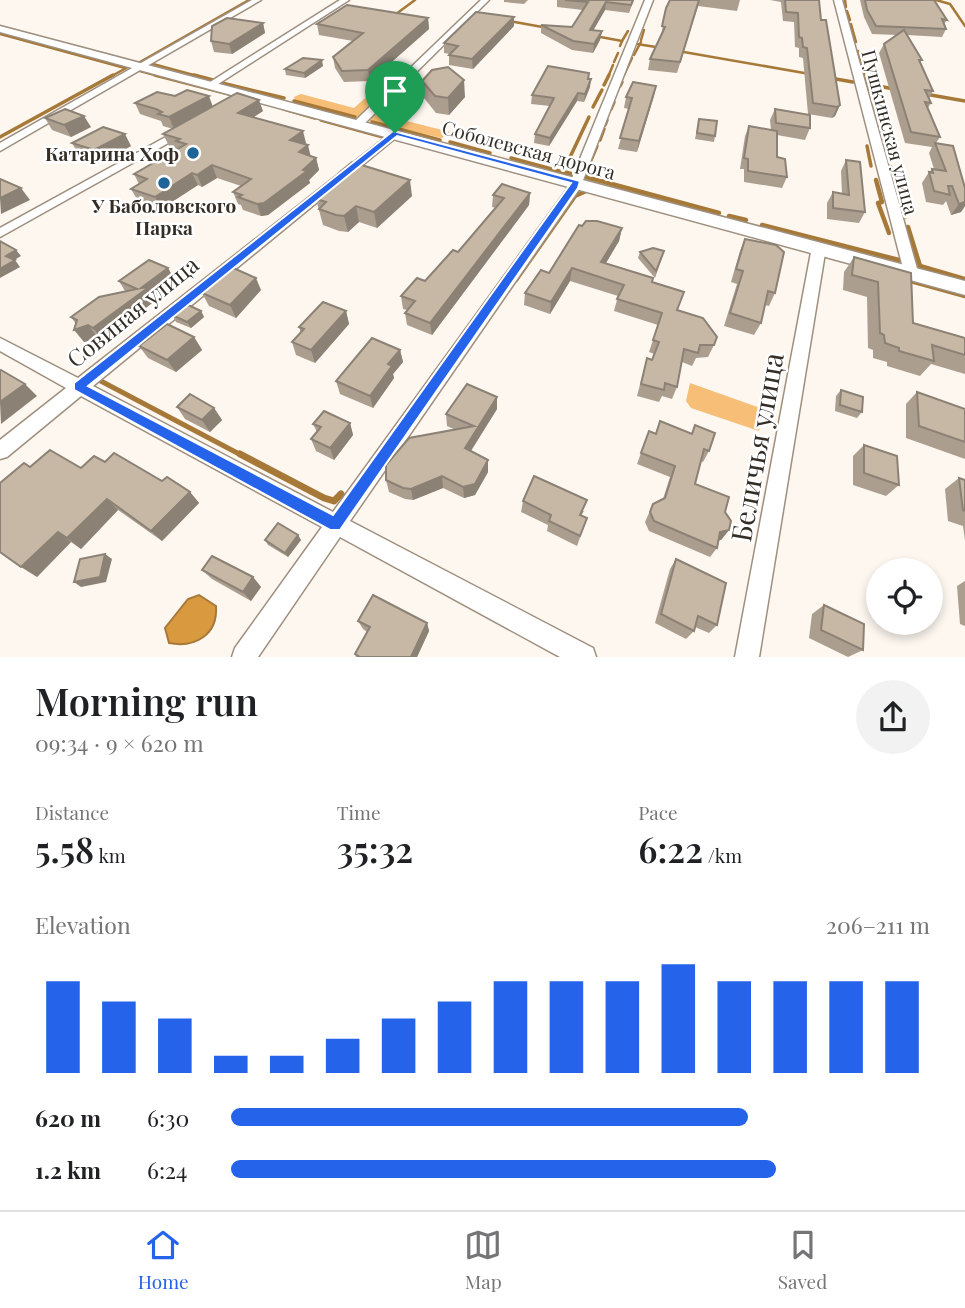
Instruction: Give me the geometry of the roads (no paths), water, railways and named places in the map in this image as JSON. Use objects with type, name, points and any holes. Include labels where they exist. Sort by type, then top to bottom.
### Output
[{"type":"street","points":[[0,148],[257,0]]},
{"type":"street","points":[[212,85],[345,0]]},
{"type":"street","points":[[359,123],[485,0]]},
{"type":"street","points":[[244,657],[575,181],[649,0]]},
{"type":"street","name":"Пушкинская улица","points":[[838,0],[911,272]]},
{"type":"street","name":"Соболевская дорога","points":[[0,29],[359,123],[965,288]]},
{"type":"street","points":[[230,104],[248,94]]},
{"type":"street","points":[[0,233],[191,126]]},
{"type":"street","name":"Совиная улица","points":[[0,451],[86,379],[395,133]]},
{"type":"street","name":"Беличья улица","points":[[747,657],[819,247]]},
{"type":"street","points":[[0,344],[86,379],[335,525],[584,657]]},
{"type":"waterway","points":[[140,62],[249,0]]},
{"type":"waterway","points":[[392,17],[415,0]]},
{"type":"waterway","points":[[845,0],[846,7]]},
{"type":"waterway","points":[[936,0],[950,4],[965,26]]},
{"type":"waterway","points":[[847,11],[850,20]]},
{"type":"waterway","points":[[509,21],[548,28]]},
{"type":"waterway","points":[[851,24],[856,42]]},
{"type":"waterway","points":[[641,40],[644,30]]},
{"type":"waterway","points":[[622,41],[628,31]]},
{"type":"waterway","points":[[0,34],[125,68]]},
{"type":"waterway","points":[[595,36],[622,41]]},
{"type":"waterway","points":[[620,46],[622,41]]},
{"type":"waterway","points":[[634,55],[640,44]]},
{"type":"waterway","points":[[640,44],[662,48]]},
{"type":"waterway","points":[[678,51],[810,74]]},
{"type":"waterway","points":[[858,51],[862,65]]},
{"type":"waterway","points":[[614,62],[618,53]]},
{"type":"waterway","points":[[624,75],[632,58]]},
{"type":"waterway","points":[[153,64],[201,77]]},
{"type":"waterway","points":[[608,77],[613,65]]},
{"type":"waterway","points":[[110,77],[128,67]]},
{"type":"waterway","points":[[140,71],[162,77]]},
{"type":"waterway","points":[[863,71],[865,77]]},
{"type":"waterway","points":[[0,137],[113,75]]},
{"type":"waterway","points":[[155,75],[229,94]]},
{"type":"waterway","points":[[194,75],[213,80]]},
{"type":"waterway","points":[[864,75],[870,91]]},
{"type":"waterway","points":[[604,85],[608,77]]},
{"type":"waterway","points":[[830,78],[853,82]]},
{"type":"waterway","points":[[620,86],[622,82]]},
{"type":"waterway","points":[[222,83],[284,98]]},
{"type":"waterway","points":[[873,85],[894,89]]},
{"type":"waterway","points":[[593,107],[602,90]]},
{"type":"waterway","points":[[925,94],[965,101]]},
{"type":"waterway","points":[[294,101],[355,117]]},
{"type":"waterway","points":[[611,109],[614,102]]},
{"type":"waterway","points":[[874,105],[877,118]]},
{"type":"waterway","points":[[284,109],[315,118]]},
{"type":"waterway","points":[[571,174],[563,172],[589,117]]},
{"type":"waterway","points":[[321,120],[383,137]]},
{"type":"waterway","points":[[605,125],[607,120]]},
{"type":"waterway","points":[[372,122],[440,140]]},
{"type":"waterway","points":[[880,127],[881,133]]},
{"type":"waterway","points":[[600,140],[604,129]]},
{"type":"waterway","points":[[883,140],[888,159]]},
{"type":"waterway","points":[[450,142],[490,153]]},
{"type":"waterway","points":[[585,174],[597,146]]},
{"type":"waterway","points":[[867,146],[871,166]]},
{"type":"waterway","points":[[511,158],[570,174]]},
{"type":"waterway","points":[[891,167],[893,174]]},
{"type":"waterway","points":[[582,176],[719,213]]},
{"type":"waterway","points":[[876,180],[882,202],[878,203],[889,233]]},
{"type":"waterway","points":[[895,181],[905,217]]},
{"type":"waterway","points":[[516,280],[575,196],[586,191]]},
{"type":"waterway","points":[[729,216],[746,220]]},
{"type":"waterway","points":[[762,225],[899,260]]},
{"type":"waterway","points":[[908,227],[920,266],[965,279]]},
{"type":"waterway","points":[[907,280],[965,296]]},
{"type":"waterway","points":[[97,379],[243,456]]},
{"type":"waterway","points":[[240,454],[324,498],[334,501],[341,494]]},
{"type":"place","name":"Катарина Хоф","points":[[193,153]]},
{"type":"place","name":"У Баболовского Парка","points":[[164,183]]}]
